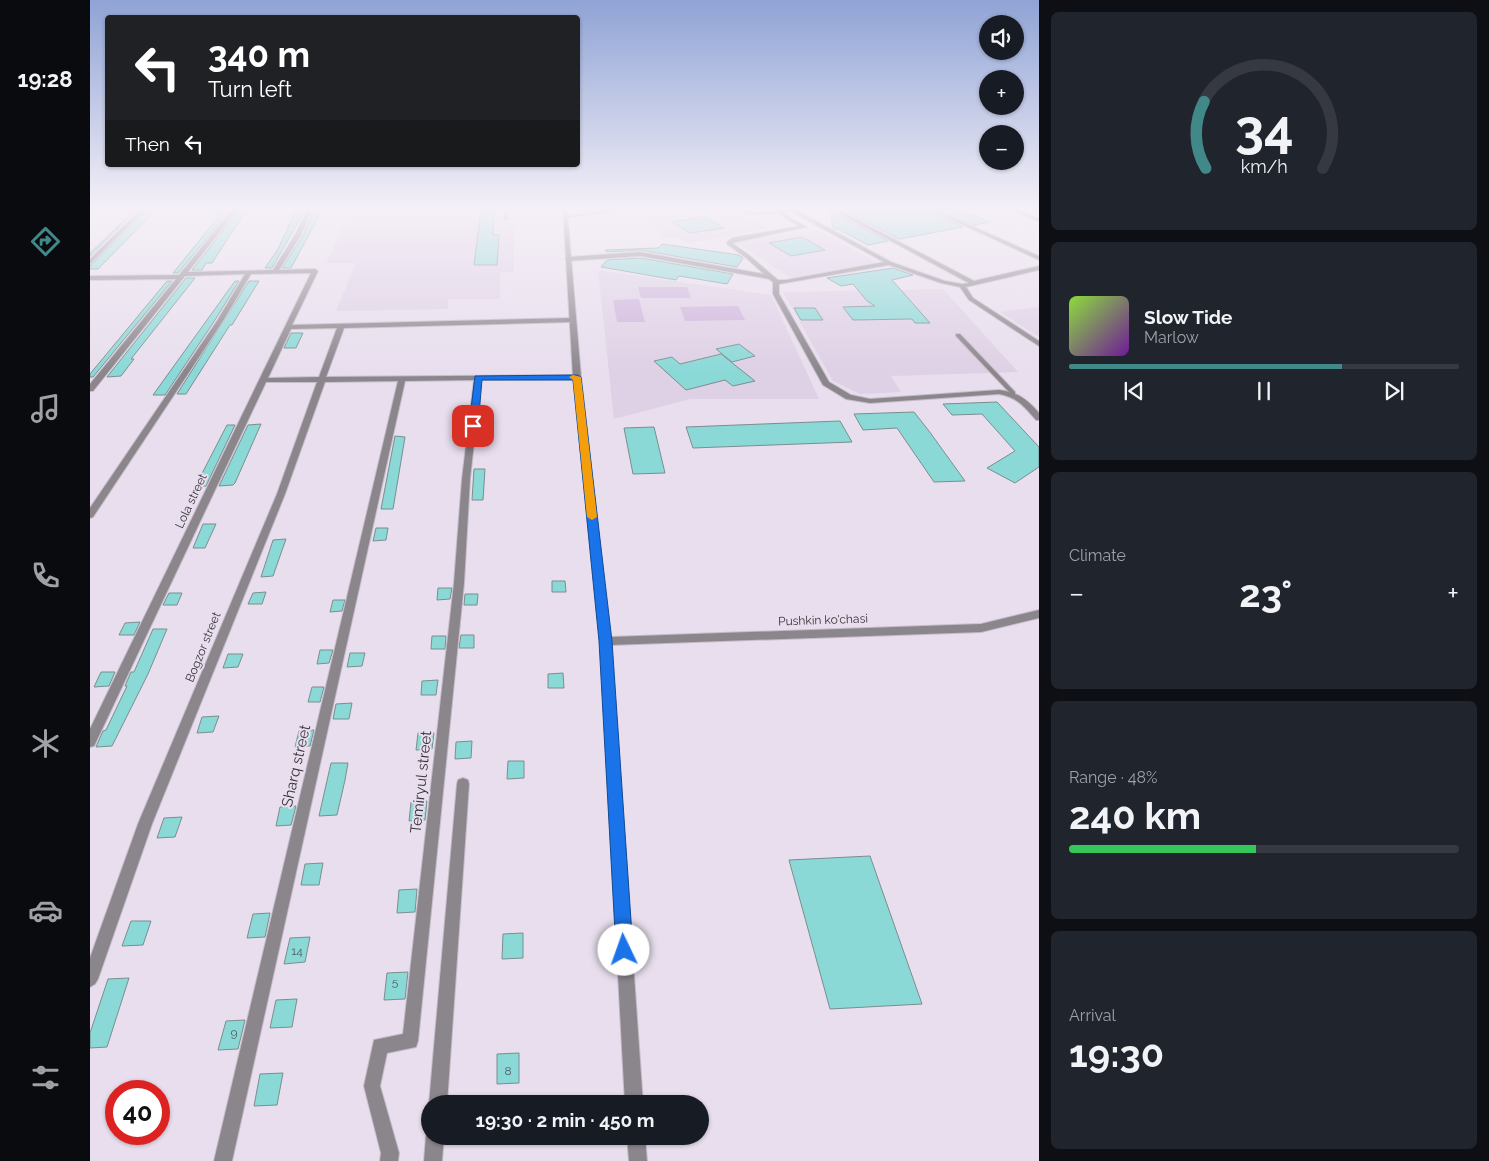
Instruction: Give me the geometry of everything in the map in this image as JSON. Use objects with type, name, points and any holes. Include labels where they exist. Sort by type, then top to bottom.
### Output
[{"type":"street","points":[[90,389],[192,263]]},
{"type":"street","points":[[90,278],[275,272],[280,263]]},
{"type":"street","points":[[568,263],[577,377],[605,641],[633,1095]]},
{"type":"street","points":[[689,263],[786,282],[888,263]]},
{"type":"street","points":[[754,263],[774,279],[776,294],[826,383],[849,397],[870,401],[999,392],[1014,393],[1022,398],[1039,418]]},
{"type":"street","points":[[890,263],[943,282],[962,286],[972,282],[1039,268]]},
{"type":"street","points":[[936,263],[972,282]]},
{"type":"street","name":"Lola street","points":[[90,742],[315,271],[275,272]]},
{"type":"street","points":[[90,515],[220,321],[249,273]]},
{"type":"street","points":[[962,286],[971,299],[1039,344]]},
{"type":"street","points":[[289,327],[572,320]]},
{"type":"street","name":"Bogzor street","points":[[90,979],[119,902],[145,824],[281,494],[341,326]]},
{"type":"street","points":[[262,380],[577,377]]},
{"type":"street","name":"Sharq street","points":[[223,1161],[402,378]]},
{"type":"street","name":"Temiryul street","points":[[389,1161],[390,1152],[372,1086],[380,1046],[410,1041],[459,583],[466,479],[478,378]]},
{"type":"street","name":"Pushkin ko'chasi","points":[[605,641],[981,628],[1039,614]]},
{"type":"street","points":[[439,1095],[463,784]]},
{"type":"street","points":[[433,1161],[434,1145]]},
{"type":"street","points":[[637,1145],[638,1161]]},
{"type":"lane","points":[[958,335],[1014,393]]},
{"type":"shaded area","points":[[356,263],[514,263],[514,272],[500,272],[500,299],[448,299],[448,309],[336,311]]},
{"type":"shaded area","points":[[768,263],[870,263],[793,279]]},
{"type":"shaded area","points":[[598,270],[771,295],[819,399],[690,399],[614,419]]},
{"type":"shaded area","points":[[638,287],[687,287],[691,298],[641,298]]},
{"type":"shaded area","points":[[943,289],[1018,372],[891,376],[901,392],[860,394],[833,381],[783,292]]},
{"type":"shaded area","points":[[639,299],[645,322],[617,322],[613,300]]},
{"type":"shaded area","points":[[738,306],[745,320],[685,321],[680,307]]},
{"type":"shaded area","points":[[1039,307],[1039,337],[1000,312]]},
{"type":"building","points":[[93,263],[104,263],[98,269],[90,269]]},
{"type":"building","points":[[181,263],[186,263],[178,273],[173,273]]},
{"type":"building","points":[[197,263],[206,263],[202,270],[192,270]]},
{"type":"building","points":[[268,263],[275,263],[272,268],[265,268]]},
{"type":"building","points":[[285,263],[294,263],[291,268],[282,268]]},
{"type":"building","points":[[474,263],[497,263],[497,265],[474,265]]},
{"type":"building","points":[[604,263],[670,263],[733,274],[727,284],[679,276],[676,280],[601,267]]},
{"type":"building","points":[[715,263],[740,263],[737,267]]},
{"type":"building","points":[[893,268],[913,275],[892,280],[930,323],[915,323],[912,319],[853,320],[843,307],[875,306],[867,301],[853,284],[841,286],[827,278]]},
{"type":"building","points":[[186,278],[195,278],[131,359],[134,359],[121,376],[107,377]]},
{"type":"building","points":[[167,281],[172,281],[93,377],[90,377],[90,374]]},
{"type":"building","points":[[235,281],[239,281],[165,395],[153,395]]},
{"type":"building","points":[[249,281],[259,281],[186,394],[177,394]]},
{"type":"building","points":[[794,308],[815,308],[823,320],[801,320]]},
{"type":"building","points":[[291,333],[303,333],[296,348],[284,348]]},
{"type":"building","points":[[739,344],[755,356],[732,362],[716,349]]},
{"type":"building","points":[[721,354],[755,381],[733,386],[725,380],[686,390],[654,361],[672,357],[680,364]]},
{"type":"building","points":[[997,402],[1039,447],[1039,467],[1015,483],[987,468],[1015,451],[982,414],[952,415],[943,404]]},
{"type":"building","points":[[914,412],[965,481],[934,482],[897,428],[863,430],[854,414]]},
{"type":"building","points":[[840,421],[852,442],[693,448],[686,427]]},
{"type":"building","points":[[261,424],[235,483],[233,485],[219,486],[248,425]]},
{"type":"building","points":[[227,425],[235,425],[206,486],[195,487]]},
{"type":"building","points":[[654,427],[665,473],[633,474],[624,428]]},
{"type":"building","points":[[395,436],[405,437],[393,509],[381,509]]},
{"type":"building","points":[[474,469],[485,469],[483,500],[472,500]]},
{"type":"building","points":[[203,524],[216,524],[205,548],[193,548]]},
{"type":"building","points":[[376,528],[388,528],[386,540],[373,541]]},
{"type":"building","points":[[286,539],[273,576],[261,577],[273,540]]},
{"type":"building","points":[[552,581],[565,581],[566,592],[552,592]]},
{"type":"building","points":[[438,588],[452,588],[450,599],[437,600]]},
{"type":"building","points":[[266,592],[262,604],[248,604],[253,593]]},
{"type":"building","points":[[169,593],[182,593],[177,605],[163,605]]},
{"type":"building","points":[[465,594],[478,594],[477,605],[464,605]]},
{"type":"building","points":[[333,600],[345,600],[342,611],[330,612]]},
{"type":"building","points":[[140,622],[134,635],[119,635],[125,623]]},
{"type":"building","points":[[153,629],[167,629],[148,674],[112,746],[96,747],[103,731],[106,730],[127,686],[125,686],[131,672],[134,672]]},
{"type":"building","points":[[461,635],[474,635],[474,648],[459,648]]},
{"type":"building","points":[[432,636],[446,636],[445,649],[431,649]]},
{"type":"building","points":[[320,650],[333,650],[329,663],[317,664]]},
{"type":"building","points":[[350,653],[365,653],[362,666],[347,667]]},
{"type":"building","points":[[228,654],[243,654],[238,667],[223,668]]},
{"type":"building","points":[[101,672],[115,672],[109,686],[94,687]]},
{"type":"building","points":[[563,673],[564,688],[548,688],[548,674]]},
{"type":"building","points":[[438,680],[436,695],[421,695],[422,681]]},
{"type":"building","points":[[312,687],[324,687],[320,702],[308,702]]},
{"type":"building","points":[[352,703],[349,719],[333,719],[336,704]]},
{"type":"building","points":[[219,716],[213,732],[197,733],[202,717]]},
{"type":"building","points":[[314,730],[310,746],[295,747],[299,731]]},
{"type":"building","points":[[418,733],[434,733],[432,749],[416,750]]},
{"type":"building","points":[[472,741],[471,758],[455,759],[456,742]]},
{"type":"building","points":[[508,761],[524,761],[524,778],[507,779]]},
{"type":"building","points":[[331,763],[348,763],[345,780],[337,815],[319,816]]},
{"type":"building","points":[[427,801],[425,820],[409,821],[411,802]]},
{"type":"building","points":[[296,806],[291,825],[276,826],[280,807]]},
{"type":"building","points":[[182,817],[175,837],[157,838],[164,818]]},
{"type":"building","points":[[870,856],[922,1004],[830,1009],[789,860]]},
{"type":"building","points":[[323,863],[319,885],[301,885],[305,864]]},
{"type":"building","points":[[417,889],[415,912],[397,913],[399,890]]},
{"type":"building","points":[[270,913],[265,937],[247,938],[253,914]]},
{"type":"building","points":[[131,921],[151,921],[143,945],[122,946]]},
{"type":"building","points":[[523,933],[523,958],[502,959],[503,934]]},
{"type":"building","points":[[310,937],[305,962],[284,964],[290,938]]},
{"type":"building","points":[[408,972],[405,999],[384,1000],[387,973]]},
{"type":"building","points":[[129,978],[107,1047],[90,1048],[90,1033],[108,979]]},
{"type":"building","points":[[297,999],[292,1027],[270,1028],[276,1000]]},
{"type":"building","points":[[245,1020],[238,1049],[218,1050],[226,1021]]},
{"type":"building","points":[[519,1053],[519,1083],[497,1084],[497,1054]]},
{"type":"building","points":[[283,1073],[277,1105],[254,1106],[260,1074]]},
{"type":"slow traffic","points":[[573,377],[577,377],[592,517]]},
{"type":"route","points":[[473,426],[478,378],[577,377],[605,641],[624,950]]}]
